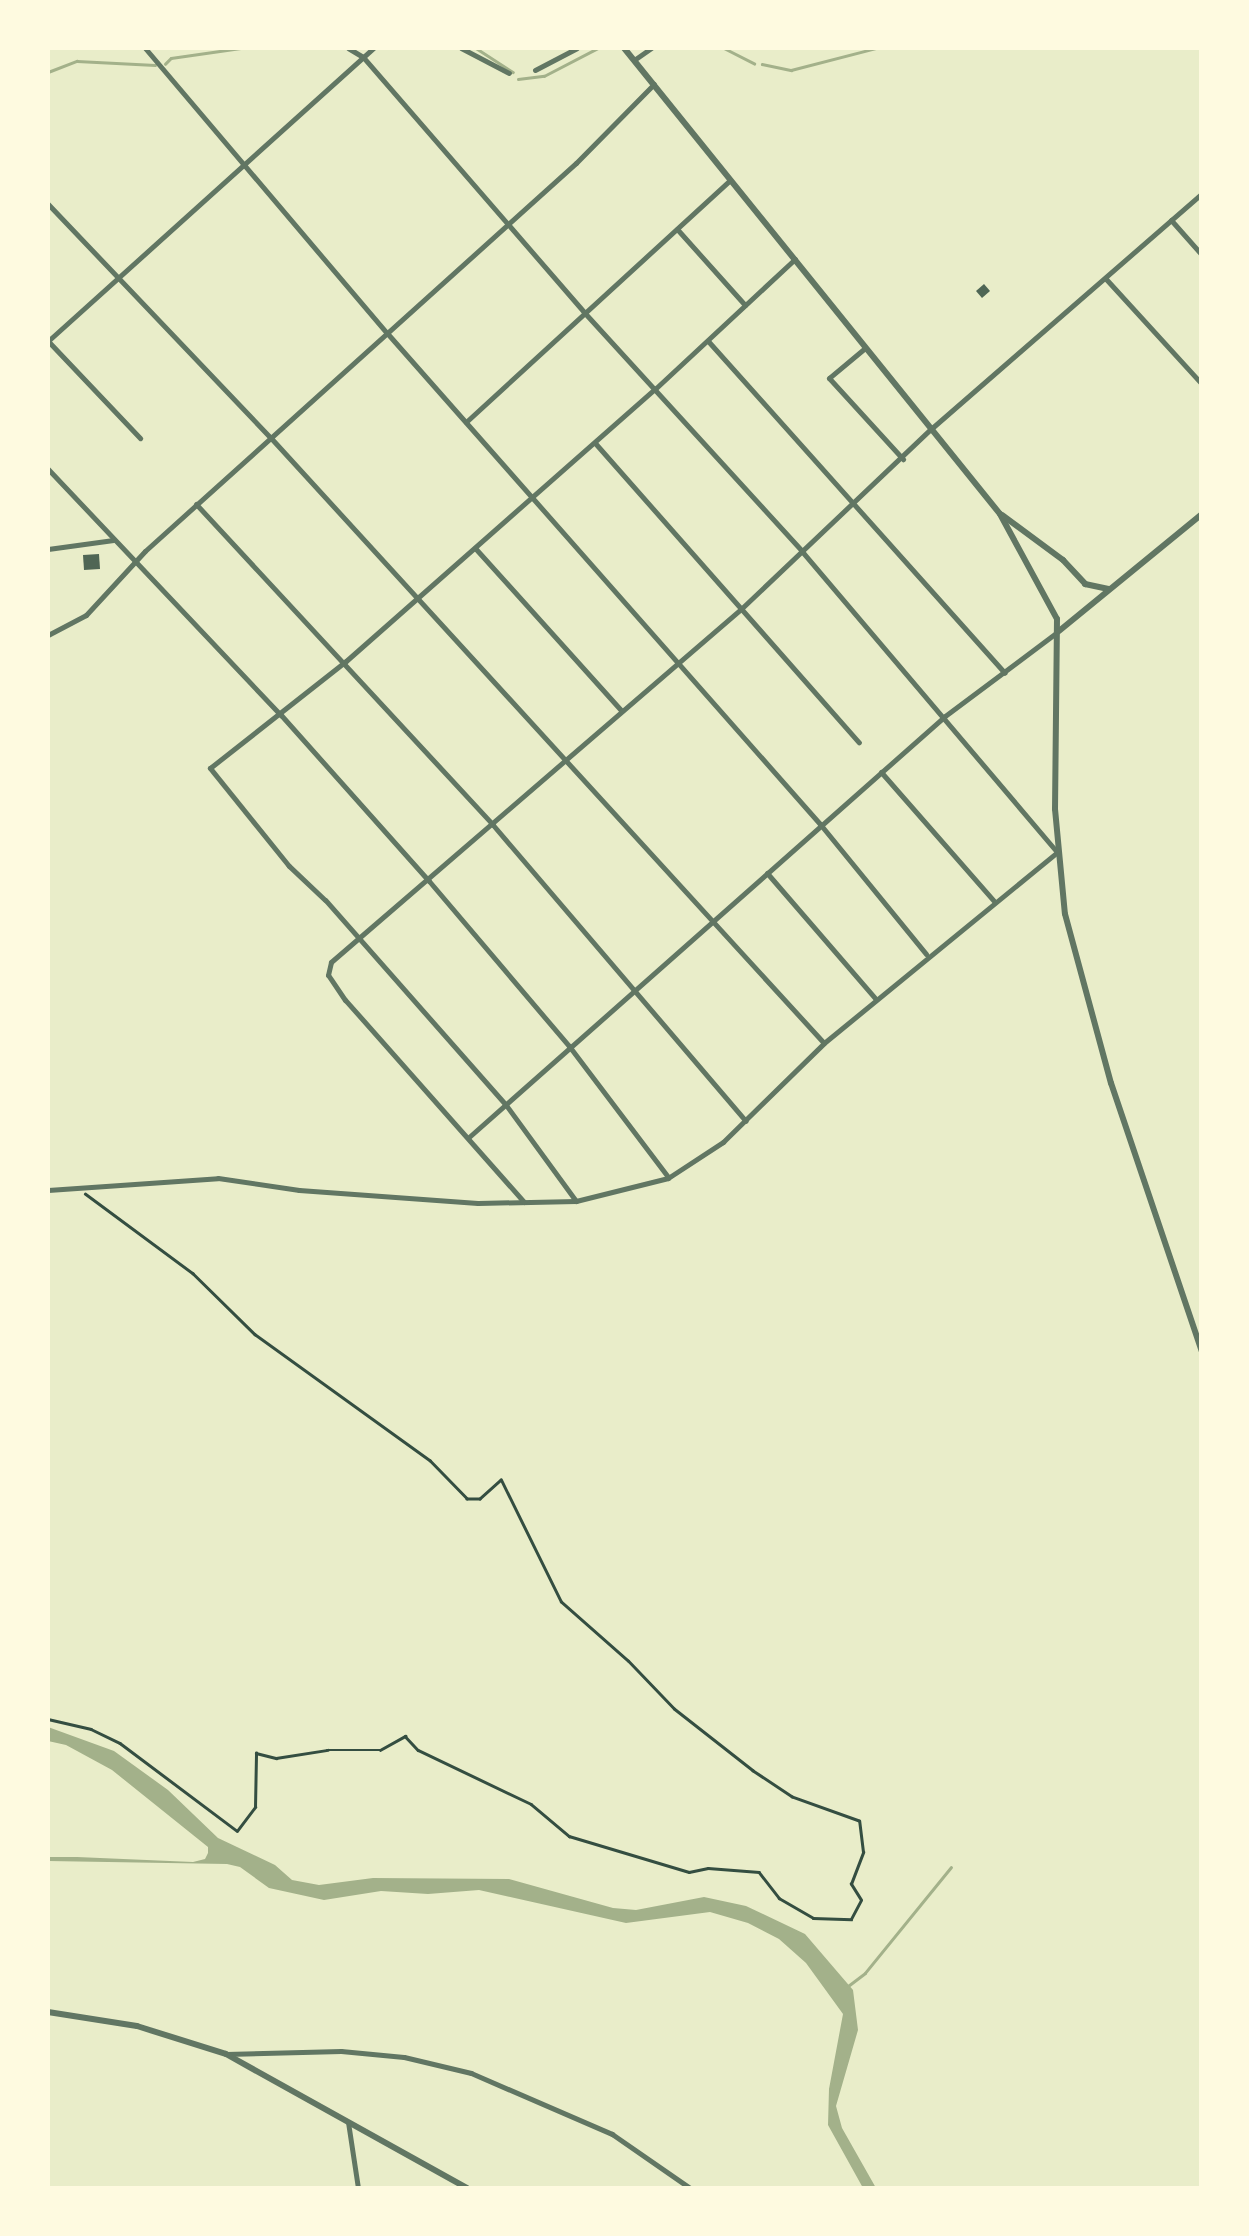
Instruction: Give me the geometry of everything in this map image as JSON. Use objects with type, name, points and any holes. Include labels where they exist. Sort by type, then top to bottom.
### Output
[{"type":"street","points":[[146,48],[388,334],[820,824],[926,954]]},
{"type":"street","points":[[348,48],[362,57],[584,312],[803,552],[1056,852]]},
{"type":"street","points":[[140,438],[48,341],[373,48]]},
{"type":"street","points":[[461,48],[509,74]]},
{"type":"street","points":[[536,70],[577,48]]},
{"type":"street","points":[[624,48],[1000,514],[1051,610],[1058,632],[1056,852],[1065,914],[1111,1083],[1202,1352]]},
{"type":"street","points":[[634,60],[651,48]]},
{"type":"street","points":[[48,635],[86,615],[196,504],[508,225],[654,84]]},
{"type":"street","points":[[466,422],[729,181]]},
{"type":"street","points":[[524,1202],[345,1000],[328,975],[331,962],[742,608],[932,428],[1202,193]]},
{"type":"street","points":[[48,204],[270,438],[824,1042]]},
{"type":"street","points":[[1171,220],[1202,254]]},
{"type":"street","points":[[677,228],[746,306]]},
{"type":"street","points":[[576,1201],[506,1105],[290,866],[210,768],[346,662],[655,390],[795,259]]},
{"type":"street","points":[[1106,279],[1202,384]]},
{"type":"street","points":[[708,341],[1006,673]]},
{"type":"street","points":[[866,347],[829,378],[903,459]]},
{"type":"street","points":[[594,443],[859,742]]},
{"type":"street","points":[[48,469],[281,715],[430,880],[568,1046],[668,1178]]},
{"type":"street","points":[[196,504],[494,825],[746,1121]]},
{"type":"street","points":[[1000,514],[1023,529],[1085,584],[1105,590],[1114,587]]},
{"type":"street","points":[[468,1137],[945,716],[1006,673],[1202,514]]},
{"type":"street","points":[[1016,546],[1016,536],[1023,529]]},
{"type":"street","points":[[48,549],[113,540]]},
{"type":"street","points":[[475,548],[622,710]]},
{"type":"street","points":[[1078,613],[1087,597],[1085,584]]},
{"type":"street","points":[[1051,610],[1078,613]]},
{"type":"street","points":[[882,772],[994,901]]},
{"type":"street","points":[[48,1190],[218,1178],[298,1190],[524,1202],[576,1201],[668,1178],[723,1142],[824,1042],[926,954],[1056,852]]},
{"type":"street","points":[[767,873],[875,998]]},
{"type":"street","points":[[48,2012],[158,2031],[226,2054],[468,2188]]},
{"type":"street","points":[[226,2054],[341,2052],[404,2056],[470,2074],[612,2134],[690,2188]]},
{"type":"street","points":[[347,2118],[358,2188]]},
{"type":"path","points":[[48,1719],[91,1729],[120,1743],[237,1831],[256,1807],[256,1753],[276,1758],[327,1750],[380,1750],[405,1736],[418,1750],[531,1804],[570,1836],[689,1872],[708,1868],[758,1872],[780,1898],[813,1918],[851,1919],[861,1900],[850,1884],[862,1852],[859,1821],[792,1796],[754,1771],[674,1709],[628,1661],[561,1602],[501,1480],[473,1500],[396,1433],[256,1335],[194,1274],[75,1187]]},
{"type":"shaded area","points":[[48,1727],[114,1751],[168,1790],[218,1838],[275,1865],[292,1880],[319,1885],[373,1878],[509,1879],[613,1908],[636,1910],[704,1897],[746,1906],[805,1934],[853,1990],[858,2030],[836,2106],[842,2128],[876,2188],[863,2188],[828,2125],[829,2089],[843,2014],[806,1963],[779,1939],[748,1923],[710,1912],[626,1923],[479,1890],[428,1894],[381,1891],[324,1900],[269,1888],[240,1867],[227,1864],[48,1861],[48,1857],[77,1857],[193,1862],[205,1859],[208,1847],[112,1770],[66,1745],[48,1741]]},
{"type":"building","points":[[984,284],[990,291],[982,298],[976,291]]},
{"type":"building","points":[[99,554],[100,569],[84,570],[83,555]]},
{"type":"waterway","points":[[165,64],[171,58],[240,48]]},
{"type":"waterway","points":[[476,48],[513,72]]},
{"type":"waterway","points":[[518,79],[544,76],[598,48]]},
{"type":"waterway","points":[[724,48],[754,63]]},
{"type":"waterway","points":[[762,64],[791,70],[876,48]]},
{"type":"waterway","points":[[48,72],[77,61],[155,65]]},
{"type":"waterway","points":[[848,1986],[865,1973],[951,1867]]}]
